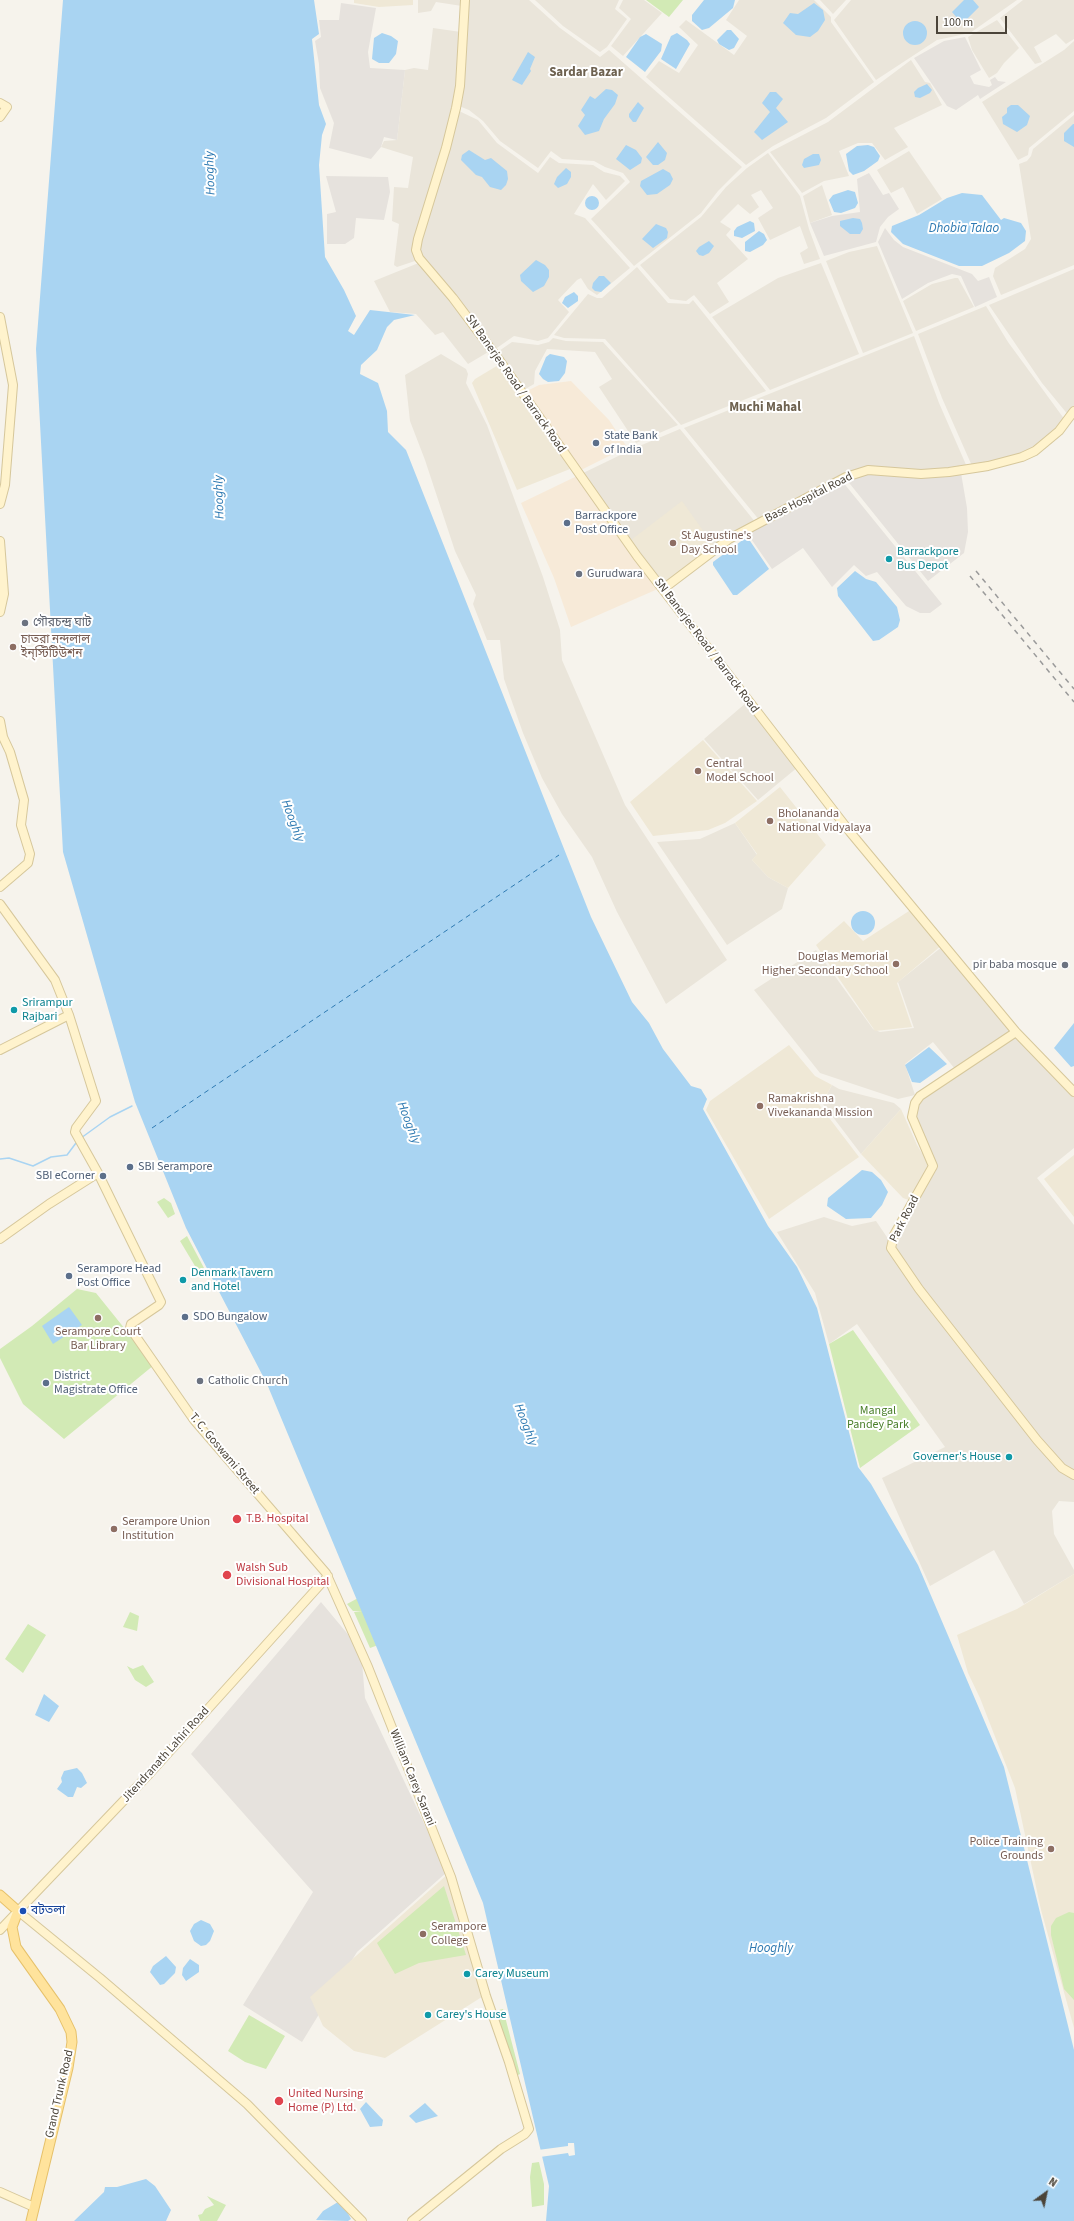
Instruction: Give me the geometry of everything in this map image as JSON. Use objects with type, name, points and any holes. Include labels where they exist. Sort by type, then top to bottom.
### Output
[{"type":"main road","points":[[0,1896],[18,1911]]},
{"type":"main road","name":"Grand Trunk Road","points":[[18,1911],[12,1927],[16,1947],[66,2020],[71,2032],[72,2042],[60,2101],[31,2221]]},
{"type":"street","name":"SN Banerjee Road / Barrack Road","points":[[465,0],[460,86],[446,148],[423,217],[416,250],[419,258],[454,298],[500,361],[577,473],[663,589],[850,832],[1016,1032],[1074,1092]]},
{"type":"street","points":[[0,103],[7,107],[0,117]]},
{"type":"street","points":[[0,317],[13,385],[5,485],[0,504]]},
{"type":"street","name":"Base Hospital Road","points":[[663,589],[730,540],[846,477],[868,470],[921,474],[949,472],[988,466],[1035,451],[1059,431],[1074,411]]},
{"type":"street","points":[[0,541],[4,594],[0,612]]},
{"type":"street","points":[[0,721],[3,737],[10,752],[24,800],[21,824],[30,854],[28,863],[0,888]]},
{"type":"street","points":[[0,904],[52,973],[69,1015],[96,1101],[76,1128],[75,1132],[98,1173],[50,1203],[0,1239]]},
{"type":"street","points":[[0,1050],[69,1015]]},
{"type":"street","name":"Park Road","points":[[1016,1032],[920,1096],[915,1102],[911,1111],[912,1117],[933,1166],[894,1235],[891,1248],[919,1288],[1041,1445],[1062,1468],[1074,1475]]},
{"type":"street","name":"T. C. Goswami Street","points":[[98,1173],[161,1302],[130,1326],[156,1368],[194,1420],[328,1576]]},
{"type":"street","name":"Jitendranath Lahiri Road","points":[[0,1930],[151,1772],[328,1576]]},
{"type":"street","name":"William Carey Sarani","points":[[328,1576],[365,1660],[451,1877],[483,1985],[518,2092],[528,2132],[496,2153],[412,2221]]},
{"type":"street","points":[[18,1911],[100,1978],[247,2104],[362,2221]]},
{"type":"street","points":[[0,2192],[34,2207]]},
{"type":"shaded area","points":[[354,0],[413,0],[413,5],[379,7],[354,3]]},
{"type":"shaded area","points":[[418,0],[463,0],[462,6],[436,2],[431,11],[418,13]]},
{"type":"shaded area","points":[[467,0],[529,0],[560,28],[600,57],[609,50],[742,167],[718,191],[701,213],[634,266],[591,219],[630,182],[623,173],[605,167],[594,161],[562,159],[551,151],[538,168],[500,141],[483,121],[469,110],[459,106]]},
{"type":"shaded area","points":[[535,0],[619,0],[615,9],[627,19],[607,47],[600,52],[563,26]]},
{"type":"shaded area","points":[[623,0],[644,0],[662,13],[623,56],[611,46],[631,19],[619,8]]},
{"type":"shaded area","points":[[739,0],[814,0],[831,17],[831,22],[874,82],[826,118],[773,146],[746,165],[646,77],[659,61],[679,73],[698,45],[679,27],[686,20],[734,55],[747,36],[726,20]]},
{"type":"shaded area","points":[[820,0],[846,0],[833,14]]},
{"type":"shaded area","points":[[851,0],[1017,0],[970,33],[937,40],[876,80],[834,20]]},
{"type":"shaded area","points":[[1023,0],[1074,0],[1074,39],[1066,44],[1056,34],[1034,47],[1042,62],[1035,64],[1000,18]]},
{"type":"shaded area","points":[[341,3],[376,8],[368,52],[370,68],[405,70],[397,140],[384,137],[381,147],[371,159],[329,148],[334,123],[320,88],[319,64],[315,41],[321,37],[319,20],[339,20]]},
{"type":"shaded area","points":[[997,20],[1019,48],[1004,63],[997,73],[989,78],[972,50],[968,37]]},
{"type":"shaded area","points":[[433,28],[461,32],[455,107],[435,174],[418,260],[397,267],[394,265],[399,224],[392,221],[394,187],[408,188],[413,157],[381,147],[384,141],[397,140],[405,70],[414,68],[428,70]]},
{"type":"shaded area","points":[[965,37],[981,70],[970,76],[974,84],[989,87],[992,85],[990,80],[995,77],[998,81],[1006,82],[980,99],[978,95],[956,110],[947,106],[914,58],[944,41]]},
{"type":"shaded area","points":[[1074,41],[1074,111],[1029,148],[1028,155],[1018,160],[982,102],[1064,50]]},
{"type":"shaded area","points":[[911,60],[925,82],[930,83],[942,105],[894,128],[908,147],[885,160],[872,143],[858,143],[839,151],[849,176],[824,181],[802,193],[770,152],[828,122]]},
{"type":"shaded area","points":[[459,111],[478,120],[497,143],[538,173],[550,157],[559,163],[593,165],[604,172],[620,176],[625,181],[606,200],[593,184],[574,214],[585,218],[630,268],[597,295],[588,289],[581,278],[577,280],[558,300],[569,312],[548,338],[538,341],[514,336],[494,350],[421,256],[419,242]]},
{"type":"shaded area","points":[[1074,115],[1074,265],[1001,295],[993,276],[995,268],[1025,249],[1031,239],[1019,164],[1027,161],[1031,156],[1033,149]]},
{"type":"shaded area","points":[[909,151],[942,199],[917,214],[903,187],[891,193],[877,170]]},
{"type":"shaded area","points":[[768,153],[800,196],[809,229],[820,259],[804,264],[800,253],[808,248],[800,226],[770,240],[758,218],[773,208],[761,190],[751,195],[759,207],[750,214],[738,204],[720,222],[731,229],[726,235],[748,259],[717,283],[729,302],[710,314],[694,295],[686,301],[670,299],[640,265],[701,217],[726,187],[747,168]]},
{"type":"shaded area","points":[[869,173],[883,195],[889,193],[899,209],[888,217],[880,227],[876,242],[824,256],[810,223],[832,216],[860,212],[857,179]]},
{"type":"shaded area","points":[[326,176],[388,177],[390,192],[384,220],[356,218],[354,238],[345,244],[327,244],[327,214],[336,212]]},
{"type":"shaded area","points":[[822,185],[832,215],[810,223],[803,196]]},
{"type":"shaded area","points":[[885,228],[894,240],[903,247],[972,274],[978,281],[989,277],[997,297],[975,307],[961,276],[952,274],[928,283],[902,299],[878,242]]},
{"type":"shaded area","points":[[877,246],[913,333],[863,353],[826,261],[849,252]]},
{"type":"shaded area","points":[[421,262],[490,351],[468,364],[443,332],[435,335],[416,314],[390,312],[374,281]]},
{"type":"shaded area","points":[[821,263],[859,354],[770,390],[712,317],[778,278]]},
{"type":"shaded area","points":[[637,267],[668,303],[689,304],[693,300],[766,391],[681,425],[605,339],[564,338],[554,335],[588,294],[597,298],[602,298]]},
{"type":"shaded area","points":[[1074,269],[1074,408],[1069,416],[1042,383],[989,305]]},
{"type":"shaded area","points":[[958,278],[974,307],[916,331],[903,301],[932,284]]},
{"type":"shaded area","points":[[986,306],[1008,342],[1065,420],[1034,448],[1019,456],[972,466],[942,398],[918,334]]},
{"type":"shaded area","points":[[914,336],[939,403],[967,467],[949,471],[865,469],[760,521],[684,428]]},
{"type":"shaded area","points":[[553,338],[566,341],[603,342],[678,425],[636,443],[599,387],[612,379],[595,352],[547,349],[535,371],[534,384],[522,391],[496,353],[512,342],[538,345],[549,342]]},
{"type":"shaded area","points":[[441,354],[466,369],[468,374],[466,383],[487,425],[543,577],[560,630],[562,660],[625,805],[727,960],[666,1004],[617,912],[592,857],[562,814],[542,778],[523,733],[504,679],[500,640],[487,640],[473,604],[476,595],[455,551],[425,460],[410,421],[405,375]]},
{"type":"shaded area","points":[[500,364],[570,469],[517,490],[472,383],[475,379]]},
{"type":"shaded area","points":[[571,381],[609,420],[627,447],[579,471],[525,392],[539,385]]},
{"type":"shaded area","points":[[680,429],[756,523],[663,587],[581,474],[637,447]]},
{"type":"shaded area","points":[[868,472],[961,473],[967,508],[968,532],[964,553],[928,581],[846,479]]},
{"type":"shaded area","points":[[577,476],[660,588],[571,627],[554,578],[521,503]]},
{"type":"shaded area","points":[[842,481],[942,604],[930,613],[920,613],[906,606],[877,572],[866,576],[854,565],[832,587],[803,548],[772,569],[747,533]]},
{"type":"shaded area","name":"St Augustine's Day School","points":[[682,501],[714,546],[665,583],[631,540]]},
{"type":"shaded area","points":[[747,702],[798,767],[758,800],[704,739]]},
{"type":"shaded area","name":"Central Model School","points":[[703,740],[757,801],[725,823],[708,830],[653,836],[630,802]]},
{"type":"shaded area","points":[[780,787],[826,845],[788,888],[768,877],[752,860],[757,854],[735,823]]},
{"type":"shaded area","points":[[735,823],[757,855],[752,860],[768,877],[788,888],[782,909],[727,945],[657,842],[700,839]]},
{"type":"shaded area","points":[[912,909],[942,945],[897,983],[912,1027],[875,1031],[816,945],[844,921],[863,941]]},
{"type":"shaded area","points":[[943,946],[1013,1031],[955,1069],[933,1042],[905,1064],[915,1095],[898,1099],[820,1073],[754,990],[816,950],[873,1029],[880,1032],[914,1028],[898,982]]},
{"type":"shaded area","points":[[1015,1035],[1074,1097],[1074,1148],[1037,1178],[1074,1225],[1074,1502],[1059,1501],[1052,1511],[1054,1534],[1074,1570],[1074,1574],[1024,1604],[994,1550],[930,1586],[882,1478],[945,1447],[857,1324],[829,1344],[815,1293],[777,1232],[824,1217],[852,1226],[876,1221],[895,1249],[914,1208],[938,1167],[921,1139],[913,1112],[917,1100],[951,1081]]},
{"type":"shaded area","points":[[789,1045],[815,1076],[832,1085],[827,1094],[817,1102],[859,1157],[769,1219],[706,1110],[710,1101]]},
{"type":"shaded area","points":[[832,1085],[839,1089],[894,1103],[901,1109],[861,1154],[820,1100],[827,1094]]},
{"type":"shaded area","name":"Ramakrishna Vivekananda Mission","points":[[901,1109],[917,1145],[931,1168],[912,1201],[903,1198],[861,1154]]},
{"type":"shaded area","points":[[1074,1155],[1074,1217],[1044,1179]]},
{"type":"shaded area","name":"Police Training Grounds","points":[[1074,1574],[1074,2028],[1041,1910],[1015,1788],[980,1698],[968,1673],[957,1635],[1017,1609]]},
{"type":"shaded area","points":[[321,1602],[361,1650],[365,1698],[447,1872],[357,1952],[302,2042],[243,2005],[313,1892],[191,1754]]},
{"type":"shaded area","name":"Serampore College","points":[[449,1873],[485,1995],[385,2058],[354,2051],[323,2026],[310,1997]]},
{"type":"green space","points":[[646,0],[683,0],[669,17]]},
{"type":"green space","points":[[164,1198],[171,1203],[175,1214],[168,1218],[157,1202]]},
{"type":"green space","points":[[187,1236],[204,1268],[198,1271],[180,1241]]},
{"type":"green space","points":[[77,1289],[96,1293],[154,1365],[64,1439],[23,1404],[0,1358],[0,1349],[32,1326]]},
{"type":"green space","name":"Mangal Pandey Park","points":[[853,1330],[920,1425],[860,1468],[829,1344]]},
{"type":"green space","points":[[360,1597],[381,1644],[370,1648],[354,1612],[362,1611],[353,1611],[347,1604]]},
{"type":"green space","points":[[130,1612],[139,1616],[137,1631],[123,1627]]},
{"type":"green space","points":[[28,1624],[46,1635],[23,1673],[5,1659]]},
{"type":"green space","points":[[143,1665],[154,1682],[146,1687],[135,1680],[127,1666],[133,1669]]},
{"type":"green space","points":[[444,1886],[466,1955],[419,1963],[395,1974],[377,1943]]},
{"type":"green space","points":[[1069,1912],[1074,1913],[1074,2000],[1064,1989],[1051,1935],[1051,1926],[1056,1918]]},
{"type":"green space","points":[[503,2009],[520,2074],[516,2076],[495,2011]]},
{"type":"green space","points":[[249,2015],[285,2036],[266,2069],[245,2062],[228,2051]]},
{"type":"green space","points":[[539,2162],[544,2184],[544,2205],[532,2207],[530,2177],[532,2163]]},
{"type":"green space","points":[[207,2196],[226,2205],[217,2221],[200,2221],[198,2215],[202,2214],[205,2209],[214,2205]]},
{"type":"water","name":"Hooghly","points":[[63,0],[314,0],[319,34],[312,39],[319,105],[326,124],[322,135],[319,165],[325,257],[344,290],[356,316],[348,331],[354,335],[370,310],[415,315],[394,320],[387,327],[377,350],[361,365],[360,374],[378,383],[387,411],[388,432],[406,450],[591,917],[632,1002],[649,1023],[663,1049],[691,1086],[701,1089],[707,1099],[703,1109],[768,1226],[797,1267],[817,1308],[858,1467],[871,1484],[918,1565],[1004,1767],[1074,2050],[1074,2221],[546,2221],[549,2186],[483,1903],[267,1384],[186,1228],[135,1102],[63,852],[36,349]]},
{"type":"water","points":[[704,0],[735,0],[733,8],[709,28],[702,30],[692,21],[692,15]]},
{"type":"water","points":[[964,0],[973,0],[979,7],[965,21],[958,19],[952,12]]},
{"type":"water","points":[[814,3],[823,10],[825,20],[818,31],[810,37],[796,35],[783,23],[790,13],[798,14]]},
{"type":"water","points":[[915,21],[924,24],[927,33],[924,42],[915,45],[906,42],[903,33],[906,24]]},
{"type":"water","points":[[727,30],[731,30],[739,39],[734,48],[729,50],[719,44],[717,40]]},
{"type":"water","points":[[382,33],[391,36],[398,41],[396,54],[389,63],[379,63],[372,59],[374,38]]},
{"type":"water","points":[[677,33],[690,44],[676,69],[661,59],[671,36]]},
{"type":"water","points":[[646,34],[662,44],[661,51],[645,72],[626,57],[640,37]]},
{"type":"water","points":[[528,52],[535,57],[530,69],[531,71],[522,85],[512,80]]},
{"type":"water","points":[[927,84],[932,90],[930,93],[920,98],[915,97],[914,92],[918,88]]},
{"type":"water","points":[[606,89],[612,90],[618,95],[615,104],[604,119],[599,131],[585,135],[578,126],[585,115],[581,110],[590,96],[595,99]]},
{"type":"water","points":[[770,92],[776,92],[783,99],[776,108],[788,122],[762,140],[754,132],[770,112],[762,103]]},
{"type":"water","points":[[638,102],[644,108],[636,122],[633,122],[629,117],[629,114]]},
{"type":"water","points":[[1011,105],[1018,105],[1030,116],[1027,125],[1017,132],[1003,124],[1002,117],[1007,113],[1007,108]]},
{"type":"water","points":[[1073,124],[1074,147],[1064,141],[1064,133]]},
{"type":"water","points":[[658,142],[667,153],[665,160],[658,165],[653,165],[646,157]]},
{"type":"water","points":[[626,145],[636,150],[642,158],[641,163],[630,170],[616,159]]},
{"type":"water","points":[[868,145],[874,147],[880,156],[878,161],[864,171],[853,175],[849,171],[846,154],[857,146]]},
{"type":"water","points":[[469,150],[485,160],[491,158],[507,171],[508,179],[506,185],[501,190],[490,187],[482,177],[476,175],[461,160],[462,155]]},
{"type":"water","points":[[813,154],[819,154],[821,160],[819,165],[804,168],[802,165],[804,159]]},
{"type":"water","points":[[566,168],[571,172],[571,177],[567,184],[558,188],[554,184],[557,177]]},
{"type":"water","points":[[663,169],[670,173],[673,179],[670,185],[657,194],[647,195],[640,186],[641,181]]},
{"type":"water","points":[[848,190],[855,192],[858,203],[855,208],[841,213],[834,212],[829,200],[833,195]]},
{"type":"water","name":"Dhobia Talao","points":[[962,193],[982,195],[1001,220],[1004,218],[1021,223],[1026,231],[1025,241],[1009,253],[982,266],[959,266],[903,244],[891,232],[892,226],[919,215],[947,198]]},
{"type":"water","points":[[589,196],[595,196],[599,200],[599,206],[595,210],[589,210],[585,206],[585,200]]},
{"type":"water","points":[[853,218],[860,219],[862,223],[863,229],[860,234],[850,234],[840,226],[840,221]]},
{"type":"water","points":[[750,221],[754,223],[755,231],[742,238],[734,236],[734,231],[737,227]]},
{"type":"water","points":[[656,224],[666,228],[668,232],[667,238],[653,248],[642,239]]},
{"type":"water","points":[[759,231],[764,234],[767,240],[763,245],[750,252],[745,251],[745,242]]},
{"type":"water","points":[[709,241],[714,246],[709,253],[703,256],[699,255],[696,251],[699,247]]},
{"type":"water","points":[[536,260],[545,265],[549,270],[549,277],[544,286],[533,292],[521,281],[520,275]]},
{"type":"water","points":[[599,276],[604,276],[611,283],[601,292],[595,291],[592,288],[593,283]]},
{"type":"water","points":[[574,292],[578,296],[578,301],[568,308],[562,303],[565,297]]},
{"type":"water","points":[[550,354],[564,357],[567,361],[565,373],[559,381],[548,382],[539,374],[546,357]]},
{"type":"water","points":[[748,538],[769,569],[737,595],[733,595],[713,565],[713,562],[744,539]]},
{"type":"water","points":[[855,571],[866,579],[876,582],[897,607],[900,620],[898,627],[879,640],[873,641],[838,596],[837,588]]},
{"type":"water","points":[[863,911],[872,914],[875,923],[872,932],[863,935],[854,932],[851,923],[854,914]]},
{"type":"water","points":[[1074,1023],[1074,1066],[1071,1067],[1054,1048]]},
{"type":"water","points":[[929,1047],[947,1064],[920,1083],[912,1082],[905,1065]]},
{"type":"water","points":[[862,1170],[872,1172],[881,1180],[888,1192],[882,1205],[871,1218],[846,1219],[827,1206],[828,1198]]},
{"type":"water","points":[[69,1307],[82,1325],[53,1344],[42,1326]]},
{"type":"water","points":[[44,1694],[59,1706],[49,1722],[35,1715]]},
{"type":"water","points":[[77,1768],[82,1773],[87,1783],[81,1788],[77,1787],[73,1797],[68,1797],[57,1789],[62,1782],[61,1778],[64,1771]]},
{"type":"water","points":[[201,1920],[210,1924],[214,1931],[210,1941],[206,1945],[201,1946],[194,1941],[190,1931],[194,1924]]},
{"type":"water","points":[[166,1956],[176,1967],[175,1973],[164,1984],[160,1985],[150,1972],[153,1966]]},
{"type":"water","points":[[190,1959],[199,1965],[199,1972],[186,1981],[182,1975],[183,1968]]},
{"type":"water","points":[[366,2102],[383,2120],[382,2126],[370,2127],[360,2109]]},
{"type":"water","points":[[425,2103],[438,2116],[416,2123],[409,2116]]},
{"type":"water","points":[[146,2179],[155,2186],[171,2210],[166,2221],[74,2221],[104,2192],[105,2187],[117,2187]]},
{"type":"water","points":[[338,2202],[345,2208],[351,2219],[348,2221],[316,2220],[323,2211]]},
{"type":"pier","points":[[568,2143],[574,2143],[575,2155],[569,2156],[568,2153],[540,2157],[538,2150],[568,2146]]},
{"type":"waterway","points":[[81,1138],[110,1117],[132,1106]]},
{"type":"waterway","points":[[0,1159],[9,1158],[33,1166],[51,1157],[67,1155],[76,1143]]},
{"type":"ferry route","points":[[152,1128],[559,855]]},
{"type":"railway","points":[[976,571],[1074,689]]},
{"type":"railway","points":[[970,576],[1074,702]]},
{"type":"place","name":"State Bank of India","points":[[596,443]]},
{"type":"place","name":"Barrackpore Post Office","points":[[567,523]]},
{"type":"place","name":"St Augustine's Day School","points":[[673,543]]},
{"type":"place","name":"Barrackpore Bus Depot","points":[[889,559]]},
{"type":"place","name":"Gurudwara","points":[[579,574]]},
{"type":"place","name":"গৌরচন্দ্র ঘাট","points":[[25,623]]},
{"type":"place","name":"চাতরা নন্দলাল ইন্‌স্টিটিউশন","points":[[13,647]]},
{"type":"place","name":"Central Model School","points":[[698,771]]},
{"type":"place","name":"Bholananda National Vidyalaya","points":[[770,821]]},
{"type":"place","name":"Douglas Memorial Higher Secondary School","points":[[896,964]]},
{"type":"place","name":"pir baba mosque","points":[[1065,965]]},
{"type":"place","name":"Srirampur Rajbari","points":[[14,1010]]},
{"type":"place","name":"Ramakrishna Vivekananda Mission","points":[[760,1106]]},
{"type":"place","name":"SBI Serampore","points":[[130,1167]]},
{"type":"place","name":"SBI eCorner","points":[[103,1176]]},
{"type":"place","name":"Serampore Head Post Office","points":[[69,1276]]},
{"type":"place","name":"Denmark Tavern and Hotel","points":[[183,1280]]},
{"type":"place","name":"SDO Bungalow","points":[[185,1317]]},
{"type":"place","name":"Serampore Court Bar Library","points":[[98,1318]]},
{"type":"place","name":"Catholic Church","points":[[200,1381]]},
{"type":"place","name":"District Magistrate Office","points":[[46,1383]]},
{"type":"place","name":"Governer's House","points":[[1009,1457]]},
{"type":"place","name":"T.B. Hospital","points":[[237,1519]]},
{"type":"place","name":"Serampore Union Institution","points":[[114,1529]]},
{"type":"place","name":"Walsh Sub Divisional Hospital","points":[[227,1575]]},
{"type":"place","name":"Police Training Grounds","points":[[1051,1849]]},
{"type":"place","name":"বটতলা","points":[[23,1911]]},
{"type":"place","name":"Serampore College","points":[[423,1934]]},
{"type":"place","name":"Carey Museum","points":[[467,1974]]},
{"type":"place","name":"Carey's House","points":[[428,2015]]},
{"type":"place","name":"United Nursing Home (P) Ltd.","points":[[279,2101]]},
{"type":"district","name":"Sardar Bazar","points":[[586,73]]},
{"type":"district","name":"Muchi Mahal","points":[[765,408]]}]
